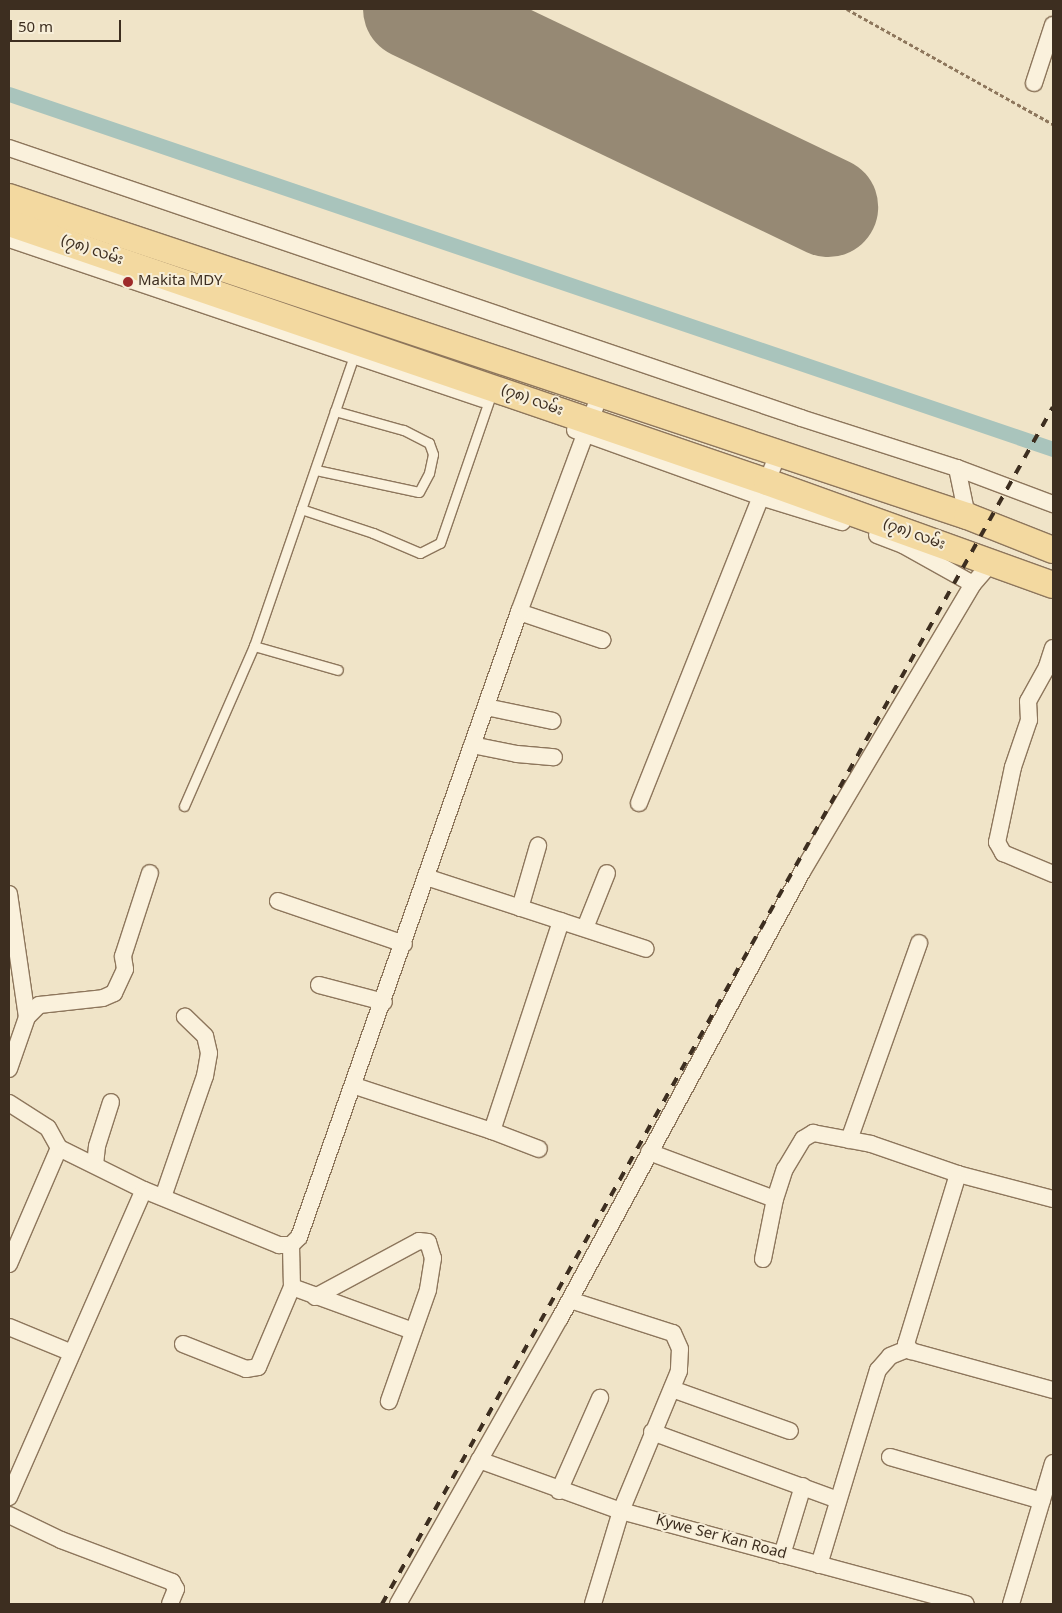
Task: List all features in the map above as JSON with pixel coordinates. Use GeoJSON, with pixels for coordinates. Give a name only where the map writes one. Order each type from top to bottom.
{"type":"FeatureCollection","features":[{"type":"Feature","properties":{"kind":"main road","name":"(၇၈) လမ်း"},"geometry":{"type":"LineString","coordinates":[[9,197],[362,335],[491,394],[764,489],[1053,585]]}},
{"type":"Feature","properties":{"kind":"main road","name":"(၇၈) လမ်း"},"geometry":{"type":"LineString","coordinates":[[9,223],[362,335],[600,394],[967,516],[1053,550]]}},
{"type":"Feature","properties":{"kind":"street"},"geometry":{"type":"LineString","coordinates":[[1034,84],[1053,26]]}},
{"type":"Feature","properties":{"kind":"street"},"geometry":{"type":"LineString","coordinates":[[9,148],[801,418],[957,468],[1053,504]]}},
{"type":"Feature","properties":{"kind":"street"},"geometry":{"type":"LineString","coordinates":[[9,239],[362,335]]}},
{"type":"Feature","properties":{"kind":"street"},"geometry":{"type":"LineString","coordinates":[[9,1103],[48,1128],[60,1148],[144,1190],[280,1245],[291,1245],[299,1237],[355,1086],[519,612],[600,394]]}},
{"type":"Feature","properties":{"kind":"street"},"geometry":{"type":"LineString","coordinates":[[639,803],[778,454]]}},
{"type":"Feature","properties":{"kind":"street"},"geometry":{"type":"LineString","coordinates":[[957,468],[967,516]]}},
{"type":"Feature","properties":{"kind":"street"},"geometry":{"type":"LineString","coordinates":[[764,489],[903,545],[973,584]]}},
{"type":"Feature","properties":{"kind":"street"},"geometry":{"type":"LineString","coordinates":[[398,1604],[570,1300],[802,872],[973,584],[991,563]]}},
{"type":"Feature","properties":{"kind":"street"},"geometry":{"type":"LineString","coordinates":[[519,612],[602,640]]}},
{"type":"Feature","properties":{"kind":"street"},"geometry":{"type":"LineString","coordinates":[[1053,648],[1047,680],[1028,701],[1029,720],[1013,767],[997,842],[1003,852],[1053,874]]}},
{"type":"Feature","properties":{"kind":"street"},"geometry":{"type":"LineString","coordinates":[[486,707],[553,721]]}},
{"type":"Feature","properties":{"kind":"street"},"geometry":{"type":"LineString","coordinates":[[472,745],[517,754],[554,757]]}},
{"type":"Feature","properties":{"kind":"street"},"geometry":{"type":"LineString","coordinates":[[520,908],[538,846]]}},
{"type":"Feature","properties":{"kind":"street"},"geometry":{"type":"LineString","coordinates":[[9,1069],[27,1017],[39,1005],[103,998],[114,993],[125,969],[123,956],[150,873]]}},
{"type":"Feature","properties":{"kind":"street"},"geometry":{"type":"LineString","coordinates":[[585,928],[607,873]]}},
{"type":"Feature","properties":{"kind":"street"},"geometry":{"type":"LineString","coordinates":[[426,877],[646,949]]}},
{"type":"Feature","properties":{"kind":"street"},"geometry":{"type":"LineString","coordinates":[[9,894],[27,1017]]}},
{"type":"Feature","properties":{"kind":"street"},"geometry":{"type":"LineString","coordinates":[[278,902],[404,944]]}},
{"type":"Feature","properties":{"kind":"street"},"geometry":{"type":"LineString","coordinates":[[492,1131],[561,922]]}},
{"type":"Feature","properties":{"kind":"street"},"geometry":{"type":"LineString","coordinates":[[849,1140],[919,944]]}},
{"type":"Feature","properties":{"kind":"street"},"geometry":{"type":"LineString","coordinates":[[319,984],[384,1002]]}},
{"type":"Feature","properties":{"kind":"street"},"geometry":{"type":"LineString","coordinates":[[163,1197],[205,1076],[209,1054],[205,1036],[185,1017]]}},
{"type":"Feature","properties":{"kind":"street"},"geometry":{"type":"LineString","coordinates":[[355,1086],[492,1131],[539,1149]]}},
{"type":"Feature","properties":{"kind":"street"},"geometry":{"type":"LineString","coordinates":[[95,1165],[97,1146],[112,1102]]}},
{"type":"Feature","properties":{"kind":"street"},"geometry":{"type":"LineString","coordinates":[[763,1259],[775,1199],[785,1169],[803,1139],[813,1133],[871,1144],[958,1174],[1053,1199]]}},
{"type":"Feature","properties":{"kind":"street"},"geometry":{"type":"LineString","coordinates":[[9,1264],[60,1148]]}},
{"type":"Feature","properties":{"kind":"street"},"geometry":{"type":"LineString","coordinates":[[649,1152],[775,1199]]}},
{"type":"Feature","properties":{"kind":"street"},"geometry":{"type":"LineString","coordinates":[[907,1349],[906,1344],[958,1174]]}},
{"type":"Feature","properties":{"kind":"street"},"geometry":{"type":"LineString","coordinates":[[9,1498],[144,1190]]}},
{"type":"Feature","properties":{"kind":"street"},"geometry":{"type":"LineString","coordinates":[[315,1297],[419,1241],[428,1242],[432,1270],[389,1401]]}},
{"type":"Feature","properties":{"kind":"street"},"geometry":{"type":"LineString","coordinates":[[183,1344],[246,1369],[258,1367],[292,1287],[291,1245]]}},
{"type":"Feature","properties":{"kind":"street"},"geometry":{"type":"LineString","coordinates":[[292,1287],[315,1297],[413,1331]]}},
{"type":"Feature","properties":{"kind":"street"},"geometry":{"type":"LineString","coordinates":[[570,1300],[673,1333],[680,1349],[679,1371],[652,1432],[621,1511],[593,1604]]}},
{"type":"Feature","properties":{"kind":"street"},"geometry":{"type":"LineString","coordinates":[[9,1327],[72,1353]]}},
{"type":"Feature","properties":{"kind":"street"},"geometry":{"type":"LineString","coordinates":[[819,1565],[878,1370],[890,1356],[907,1349],[1053,1390]]}},
{"type":"Feature","properties":{"kind":"street"},"geometry":{"type":"LineString","coordinates":[[672,1389],[790,1431]]}},
{"type":"Feature","properties":{"kind":"street"},"geometry":{"type":"LineString","coordinates":[[559,1491],[600,1398]]}},
{"type":"Feature","properties":{"kind":"street"},"geometry":{"type":"LineString","coordinates":[[652,1432],[838,1500]]}},
{"type":"Feature","properties":{"kind":"street"},"geometry":{"type":"LineString","coordinates":[[890,1457],[1042,1501]]}},
{"type":"Feature","properties":{"kind":"street","name":"Kywe Ser Kan Road"},"geometry":{"type":"LineString","coordinates":[[479,1460],[559,1491],[621,1511],[966,1604]]}},
{"type":"Feature","properties":{"kind":"street"},"geometry":{"type":"LineString","coordinates":[[1011,1604],[1053,1462]]}},
{"type":"Feature","properties":{"kind":"street"},"geometry":{"type":"LineString","coordinates":[[782,1555],[803,1486]]}},
{"type":"Feature","properties":{"kind":"street"},"geometry":{"type":"LineString","coordinates":[[9,1515],[61,1540],[172,1582],[176,1589],[170,1604]]}},
{"type":"Feature","properties":{"kind":"lane"},"geometry":{"type":"LineString","coordinates":[[184,806],[254,646],[362,335]]}},
{"type":"Feature","properties":{"kind":"lane"},"geometry":{"type":"LineString","coordinates":[[300,509],[373,532],[420,553],[440,543],[491,394]]}},
{"type":"Feature","properties":{"kind":"lane"},"geometry":{"type":"LineString","coordinates":[[316,470],[419,492],[429,473],[433,454],[429,443],[403,430],[335,411]]}},
{"type":"Feature","properties":{"kind":"lane"},"geometry":{"type":"LineString","coordinates":[[254,646],[338,670]]}},
{"type":"Feature","properties":{"kind":"path"},"geometry":{"type":"LineString","coordinates":[[847,9],[1053,124]]}},
{"type":"Feature","properties":{"kind":"waterway"},"geometry":{"type":"LineString","coordinates":[[9,94],[1053,449]]}},
{"type":"Feature","properties":{"kind":"runway"},"geometry":{"type":"LineString","coordinates":[[413,9],[828,207]]}},
{"type":"Feature","properties":{"kind":"railway"},"geometry":{"type":"LineString","coordinates":[[382,1604],[1053,407]]}},
{"type":"Feature","properties":{"kind":"place","name":"Makita MDY"},"geometry":{"type":"Point","coordinates":[128,282]}}]}
